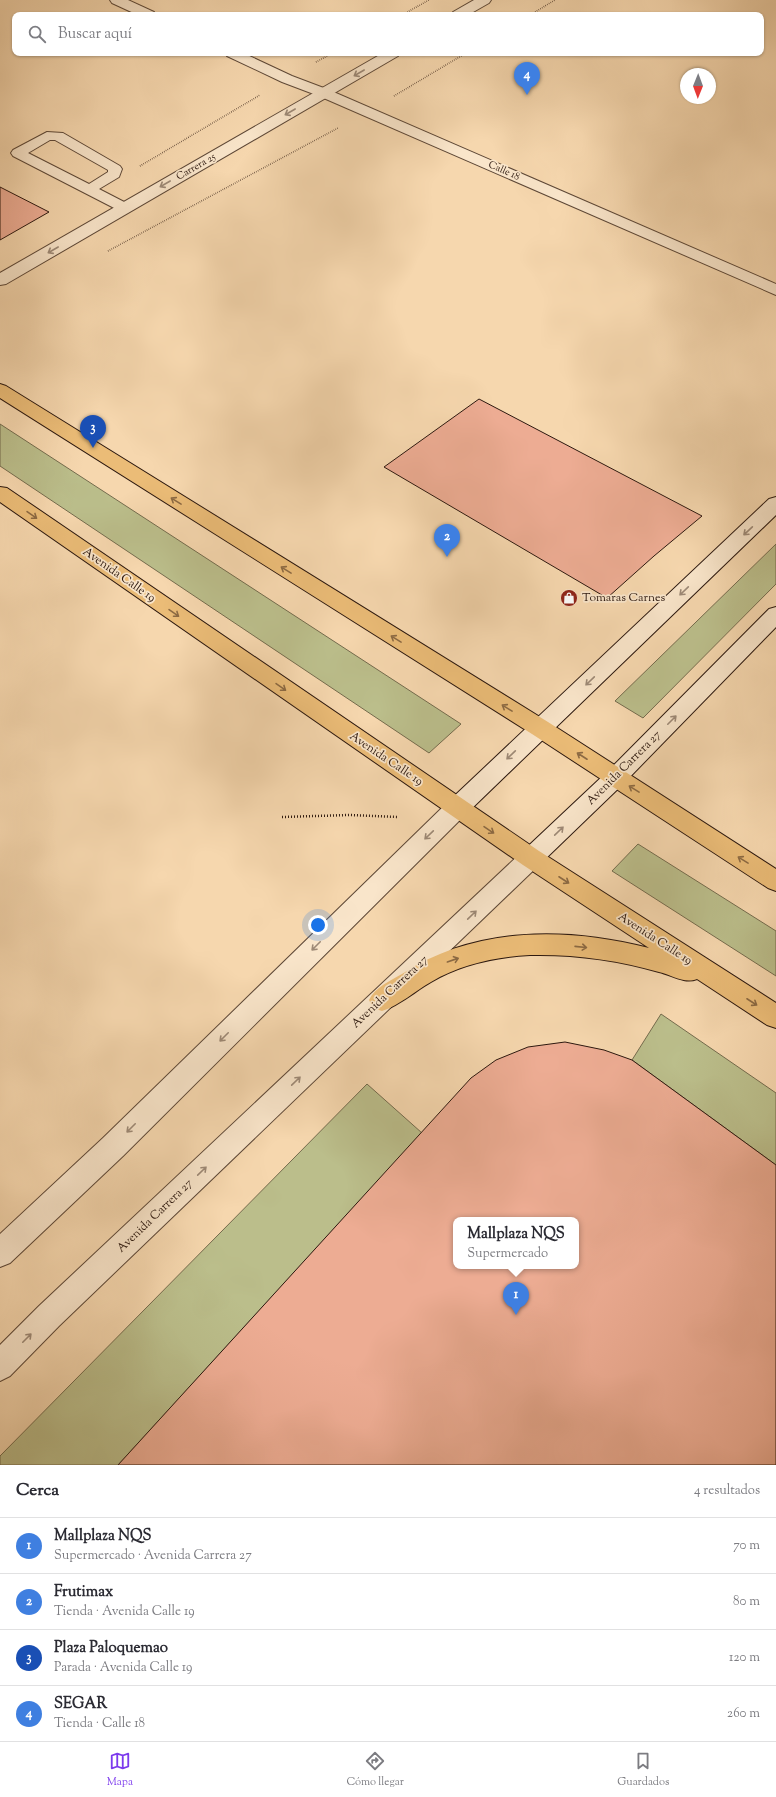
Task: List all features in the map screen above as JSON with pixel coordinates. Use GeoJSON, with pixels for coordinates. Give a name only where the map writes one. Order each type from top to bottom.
{"type":"FeatureCollection","features":[{"type":"Feature","properties":{"kind":"main road"},"geometry":{"type":"LineString","coordinates":[[0,390],[540,728],[615,778],[776,880]]}},
{"type":"Feature","properties":{"kind":"main road","name":"Avenida Calle 19"},"geometry":{"type":"LineString","coordinates":[[0,493],[531,858],[776,1017]]}},
{"type":"Feature","properties":{"kind":"main road"},"geometry":{"type":"LineString","coordinates":[[382,1000],[437,966],[471,954],[498,948],[550,944],[607,949],[648,958],[680,968],[729,987]]}},
{"type":"Feature","properties":{"kind":"street"},"geometry":{"type":"LineString","coordinates":[[117,0],[143,12]]}},
{"type":"Feature","properties":{"kind":"street"},"geometry":{"type":"LineString","coordinates":[[463,12],[484,0]]}},
{"type":"Feature","properties":{"kind":"street","name":"Calle 18"},"geometry":{"type":"LineString","coordinates":[[239,56],[776,290]]}},
{"type":"Feature","properties":{"kind":"street","name":"Carrera 25"},"geometry":{"type":"LineString","coordinates":[[0,280],[388,56]]}},
{"type":"Feature","properties":{"kind":"street"},"geometry":{"type":"LineString","coordinates":[[0,1253],[113,1146],[457,808],[776,504]]}},
{"type":"Feature","properties":{"kind":"street","name":"Avenida Carrera 27"},"geometry":{"type":"LineString","coordinates":[[0,1366],[49,1316],[615,778],[776,614]]}},
{"type":"Feature","properties":{"kind":"lane"},"geometry":{"type":"LineString","coordinates":[[93,190],[114,174],[115,169],[58,136],[46,136],[18,153],[93,190],[125,208]]}},
{"type":"Feature","properties":{"kind":"path"},"geometry":{"type":"LineString","coordinates":[[407,12],[429,0]]}},
{"type":"Feature","properties":{"kind":"path"},"geometry":{"type":"LineString","coordinates":[[535,12],[555,0]]}},
{"type":"Feature","properties":{"kind":"path"},"geometry":{"type":"LineString","coordinates":[[104,254],[367,112],[461,56]]}},
{"type":"Feature","properties":{"kind":"path"},"geometry":{"type":"LineString","coordinates":[[93,190],[287,78]]}},
{"type":"Feature","properties":{"kind":"path"},"geometry":{"type":"LineString","coordinates":[[282,817],[349,815],[396,817]]}},
{"type":"Feature","properties":{"kind":"green space"},"geometry":{"type":"Polygon","coordinates":[[[0,424],[461,724],[429,753],[0,466],[0,424]]]}},
{"type":"Feature","properties":{"kind":"green space"},"geometry":{"type":"Polygon","coordinates":[[[776,544],[776,584],[643,718],[615,701],[776,544]]]}},
{"type":"Feature","properties":{"kind":"green space"},"geometry":{"type":"Polygon","coordinates":[[[638,844],[776,931],[776,976],[612,871],[638,844]]]}},
{"type":"Feature","properties":{"kind":"green space"},"geometry":{"type":"Polygon","coordinates":[[[661,1014],[776,1093],[776,1165],[632,1060],[661,1014]]]}},
{"type":"Feature","properties":{"kind":"green space"},"geometry":{"type":"Polygon","coordinates":[[[367,1084],[422,1133],[118,1465],[0,1465],[0,1456],[367,1084]]]}},
{"type":"Feature","properties":{"kind":"building"},"geometry":{"type":"Polygon","coordinates":[[[0,187],[49,212],[0,240],[0,187]]]}},
{"type":"Feature","properties":{"kind":"building"},"geometry":{"type":"Polygon","coordinates":[[[479,399],[702,516],[607,598],[384,467],[479,399]]]}},
{"type":"Feature","properties":{"kind":"building"},"geometry":{"type":"Polygon","coordinates":[[[565,1042],[604,1050],[632,1060],[776,1165],[776,1465],[118,1465],[471,1078],[496,1060],[528,1047],[565,1042]]]}},
{"type":"Feature","properties":{"kind":"place","name":"SEGAR"},"geometry":{"type":"Point","coordinates":[527,95]}},
{"type":"Feature","properties":{"kind":"place","name":"Plaza Paloquemao"},"geometry":{"type":"Point","coordinates":[93,448]}},
{"type":"Feature","properties":{"kind":"place","name":"Frutimax"},"geometry":{"type":"Point","coordinates":[447,557]}},
{"type":"Feature","properties":{"kind":"place","name":"Tomaras Carnes"},"geometry":{"type":"Point","coordinates":[569,598]}},
{"type":"Feature","properties":{"kind":"place","name":"Mallplaza NQS"},"geometry":{"type":"Point","coordinates":[516,1315]}}]}
